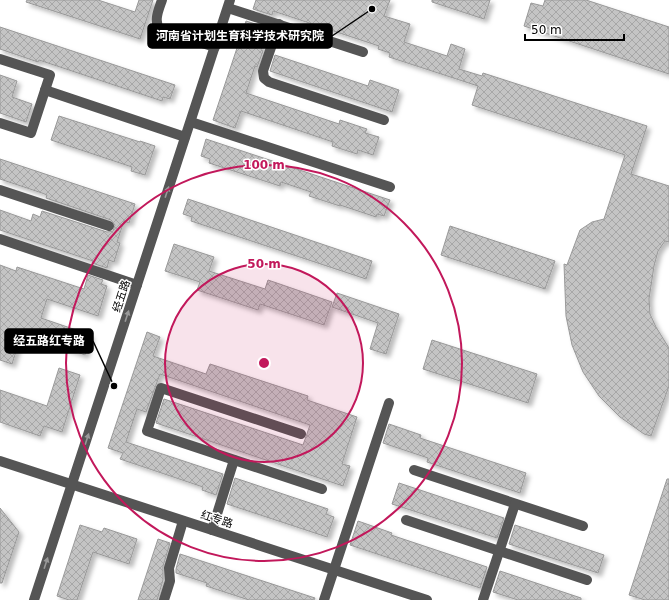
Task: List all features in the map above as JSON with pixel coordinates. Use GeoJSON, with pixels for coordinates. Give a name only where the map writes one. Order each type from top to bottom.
{"type":"FeatureCollection","features":[{"type":"Feature","properties":{"kind":"street"},"geometry":{"type":"LineString","coordinates":[[162,0],[157,16],[157,26],[160,30],[215,47]]}},
{"type":"Feature","properties":{"kind":"street"},"geometry":{"type":"LineString","coordinates":[[229,4],[279,24],[363,52]]}},
{"type":"Feature","properties":{"kind":"street","name":"经五路"},"geometry":{"type":"LineString","coordinates":[[34,600],[229,4]]}},
{"type":"Feature","properties":{"kind":"street"},"geometry":{"type":"LineString","coordinates":[[279,24],[263,71],[264,78],[269,82],[384,120]]}},
{"type":"Feature","properties":{"kind":"street"},"geometry":{"type":"LineString","coordinates":[[0,59],[50,75],[31,133],[0,123]]}},
{"type":"Feature","properties":{"kind":"street"},"geometry":{"type":"LineString","coordinates":[[45,90],[186,137]]}},
{"type":"Feature","properties":{"kind":"street"},"geometry":{"type":"LineString","coordinates":[[191,122],[390,187]]}},
{"type":"Feature","properties":{"kind":"street"},"geometry":{"type":"LineString","coordinates":[[0,190],[109,226]]}},
{"type":"Feature","properties":{"kind":"street"},"geometry":{"type":"LineString","coordinates":[[0,239],[137,285]]}},
{"type":"Feature","properties":{"kind":"street"},"geometry":{"type":"LineString","coordinates":[[301,434],[161,388],[147,430],[322,489]]}},
{"type":"Feature","properties":{"kind":"street"},"geometry":{"type":"LineString","coordinates":[[324,600],[389,403]]}},
{"type":"Feature","properties":{"kind":"street"},"geometry":{"type":"LineString","coordinates":[[212,530],[234,460]]}},
{"type":"Feature","properties":{"kind":"street","name":"红专路"},"geometry":{"type":"LineString","coordinates":[[0,461],[428,600]]}},
{"type":"Feature","properties":{"kind":"street"},"geometry":{"type":"LineString","coordinates":[[414,470],[583,526]]}},
{"type":"Feature","properties":{"kind":"street"},"geometry":{"type":"LineString","coordinates":[[483,600],[515,504]]}},
{"type":"Feature","properties":{"kind":"street"},"geometry":{"type":"LineString","coordinates":[[164,600],[170,581],[169,568],[183,520]]}},
{"type":"Feature","properties":{"kind":"street"},"geometry":{"type":"LineString","coordinates":[[406,520],[587,580]]}},
{"type":"Feature","properties":{"kind":"building"},"geometry":{"type":"Polygon","coordinates":[[[27,0],[98,0],[135,12],[139,0],[153,0],[140,39],[26,2],[27,0]]]}},
{"type":"Feature","properties":{"kind":"building"},"geometry":{"type":"Polygon","coordinates":[[[256,0],[390,0],[384,16],[410,24],[404,42],[447,56],[451,44],[465,49],[459,69],[482,76],[483,73],[647,126],[631,174],[669,186],[669,242],[665,241],[658,251],[649,299],[650,314],[669,348],[669,386],[651,436],[644,434],[620,417],[599,396],[583,372],[572,345],[566,316],[564,264],[567,265],[580,230],[592,222],[604,219],[625,155],[472,105],[478,86],[389,57],[390,53],[378,49],[379,46],[273,11],[272,15],[253,9],[256,0]]]}},
{"type":"Feature","properties":{"kind":"building"},"geometry":{"type":"Polygon","coordinates":[[[432,0],[490,0],[484,19],[432,2],[432,0]]]}},
{"type":"Feature","properties":{"kind":"building"},"geometry":{"type":"Polygon","coordinates":[[[545,0],[586,0],[669,27],[669,74],[524,26],[531,3],[543,6],[545,0]]]}},
{"type":"Feature","properties":{"kind":"building"},"geometry":{"type":"Polygon","coordinates":[[[246,21],[268,28],[261,50],[263,51],[257,67],[255,66],[246,93],[339,124],[340,120],[367,129],[365,133],[379,137],[373,155],[358,150],[357,154],[332,146],[333,142],[241,111],[235,128],[213,120],[246,21]]]}},
{"type":"Feature","properties":{"kind":"building"},"geometry":{"type":"Polygon","coordinates":[[[0,27],[175,85],[170,99],[163,97],[162,101],[39,60],[38,62],[0,49],[0,27]]]}},
{"type":"Feature","properties":{"kind":"building"},"geometry":{"type":"Polygon","coordinates":[[[275,55],[368,86],[370,80],[399,90],[392,112],[270,71],[275,55]]]}},
{"type":"Feature","properties":{"kind":"building"},"geometry":{"type":"Polygon","coordinates":[[[0,75],[17,81],[12,97],[32,104],[26,122],[0,113],[0,75]]]}},
{"type":"Feature","properties":{"kind":"building"},"geometry":{"type":"Polygon","coordinates":[[[59,116],[155,146],[145,175],[131,171],[132,167],[51,140],[59,116]]]}},
{"type":"Feature","properties":{"kind":"building"},"geometry":{"type":"Polygon","coordinates":[[[206,139],[390,200],[384,216],[377,214],[376,217],[309,196],[311,192],[281,182],[280,186],[209,163],[210,159],[201,156],[206,139]]]}},
{"type":"Feature","properties":{"kind":"building"},"geometry":{"type":"Polygon","coordinates":[[[0,159],[135,204],[129,223],[124,221],[117,242],[120,243],[114,262],[109,260],[107,268],[92,263],[93,261],[0,230],[0,210],[31,221],[33,214],[40,217],[42,211],[107,232],[113,231],[115,225],[111,220],[46,198],[47,195],[0,179],[0,159]]]}},
{"type":"Feature","properties":{"kind":"building"},"geometry":{"type":"Polygon","coordinates":[[[188,199],[372,261],[366,279],[191,221],[192,217],[183,214],[188,199]]]}},
{"type":"Feature","properties":{"kind":"building"},"geometry":{"type":"Polygon","coordinates":[[[450,226],[555,261],[545,289],[441,255],[450,226]]]}},
{"type":"Feature","properties":{"kind":"building"},"geometry":{"type":"Polygon","coordinates":[[[174,244],[214,257],[209,271],[265,289],[268,280],[332,302],[324,325],[260,304],[258,310],[197,290],[200,282],[165,271],[174,244]]]}},
{"type":"Feature","properties":{"kind":"building"},"geometry":{"type":"Polygon","coordinates":[[[0,265],[16,271],[17,267],[84,289],[88,275],[103,280],[101,284],[107,286],[98,316],[47,299],[41,318],[91,335],[85,355],[22,333],[12,364],[0,360],[0,265]]]}},
{"type":"Feature","properties":{"kind":"building"},"geometry":{"type":"Polygon","coordinates":[[[337,293],[399,314],[386,354],[370,349],[378,323],[332,307],[337,293]]]}},
{"type":"Feature","properties":{"kind":"building"},"geometry":{"type":"Polygon","coordinates":[[[147,332],[160,337],[153,356],[206,374],[210,364],[308,396],[307,400],[357,417],[342,464],[350,466],[343,486],[156,423],[164,399],[303,445],[310,425],[160,374],[146,412],[137,409],[126,442],[223,474],[216,495],[202,490],[203,487],[120,459],[123,453],[108,448],[147,332]]]}},
{"type":"Feature","properties":{"kind":"building"},"geometry":{"type":"Polygon","coordinates":[[[432,340],[537,374],[528,403],[423,369],[432,340]]]}},
{"type":"Feature","properties":{"kind":"building"},"geometry":{"type":"Polygon","coordinates":[[[59,368],[80,375],[62,432],[44,426],[40,436],[0,422],[0,390],[47,406],[59,368]]]}},
{"type":"Feature","properties":{"kind":"building"},"geometry":{"type":"Polygon","coordinates":[[[389,424],[421,435],[420,438],[526,473],[520,493],[427,462],[428,458],[383,443],[389,424]]]}},
{"type":"Feature","properties":{"kind":"building"},"geometry":{"type":"Polygon","coordinates":[[[235,478],[328,509],[326,514],[334,517],[327,537],[227,504],[235,478]]]}},
{"type":"Feature","properties":{"kind":"building"},"geometry":{"type":"Polygon","coordinates":[[[667,479],[669,479],[669,600],[645,600],[629,595],[667,479]]]}},
{"type":"Feature","properties":{"kind":"building"},"geometry":{"type":"Polygon","coordinates":[[[399,483],[504,518],[497,538],[392,504],[399,483]]]}},
{"type":"Feature","properties":{"kind":"building"},"geometry":{"type":"Polygon","coordinates":[[[0,508],[19,532],[2,583],[0,583],[0,508]]]}},
{"type":"Feature","properties":{"kind":"building"},"geometry":{"type":"Polygon","coordinates":[[[358,521],[392,533],[391,535],[487,567],[480,588],[350,545],[358,521]]]}},
{"type":"Feature","properties":{"kind":"building"},"geometry":{"type":"Polygon","coordinates":[[[80,525],[102,532],[104,528],[137,539],[129,564],[93,552],[77,600],[69,600],[57,596],[80,525]]]}},
{"type":"Feature","properties":{"kind":"building"},"geometry":{"type":"Polygon","coordinates":[[[515,525],[604,555],[598,573],[509,544],[515,525]]]}},
{"type":"Feature","properties":{"kind":"building"},"geometry":{"type":"Polygon","coordinates":[[[158,539],[170,543],[163,566],[163,580],[157,600],[138,600],[158,539]]]}},
{"type":"Feature","properties":{"kind":"building"},"geometry":{"type":"Polygon","coordinates":[[[180,554],[315,598],[314,600],[249,600],[206,586],[207,583],[176,573],[180,554]]]}},
{"type":"Feature","properties":{"kind":"building"},"geometry":{"type":"Polygon","coordinates":[[[500,571],[581,598],[581,600],[518,600],[493,592],[500,571]]]}},
{"type":"Feature","properties":{"kind":"place","name":"河南省计划生育科学技术研究院"},"geometry":{"type":"Point","coordinates":[372,9]}},
{"type":"Feature","properties":{"kind":"place","name":"经五路红专路"},"geometry":{"type":"Point","coordinates":[114,386]}}]}
